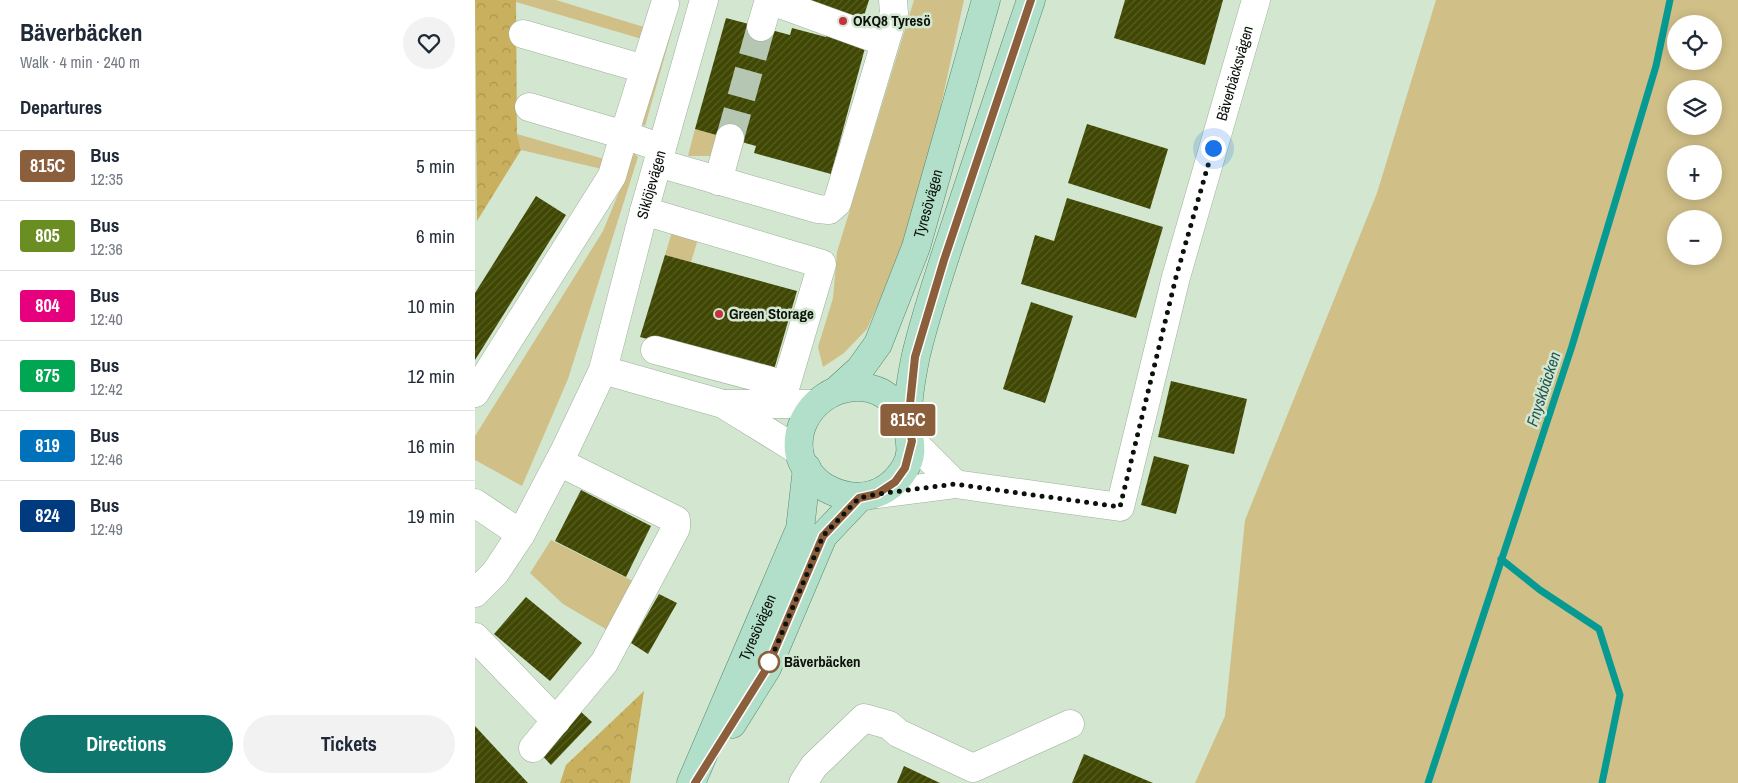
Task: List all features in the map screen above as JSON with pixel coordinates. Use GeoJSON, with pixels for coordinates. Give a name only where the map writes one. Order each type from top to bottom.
{"type":"FeatureCollection","features":[{"type":"Feature","properties":{"kind":"main road","name":"Tyresövägen"},"geometry":{"type":"LineString","coordinates":[[691,783],[800,530],[803,425],[826,397],[860,369],[879,344],[916,247],[986,0]]}},
{"type":"Feature","properties":{"kind":"main road","name":"Tyresövägen"},"geometry":{"type":"LineString","coordinates":[[695,783],[767,668],[823,536],[868,496],[895,482],[905,468],[910,432],[915,357],[939,277],[1031,0]]}},
{"type":"Feature","properties":{"kind":"main road"},"geometry":{"type":"LineString","coordinates":[[826,397],[856,386],[882,393],[896,404],[910,432]]}},
{"type":"Feature","properties":{"kind":"main road"},"geometry":{"type":"LineString","coordinates":[[803,460],[819,484],[840,496],[868,496]]}},
{"type":"Feature","properties":{"kind":"street"},"geometry":{"type":"LineString","coordinates":[[761,27],[769,0],[885,42]]}},
{"type":"Feature","properties":{"kind":"street"},"geometry":{"type":"LineString","coordinates":[[529,107],[624,135],[660,155],[717,181],[829,210],[837,203],[893,13],[893,0]]}},
{"type":"Feature","properties":{"kind":"street","name":"Bäverbäcksvägen"},"geometry":{"type":"LineString","coordinates":[[868,496],[955,484],[1120,507],[1176,277],[1256,0]]}},
{"type":"Feature","properties":{"kind":"street"},"geometry":{"type":"LineString","coordinates":[[475,393],[612,176],[645,69],[658,2],[702,6]]}},
{"type":"Feature","properties":{"kind":"street","name":"Siklöjevägen"},"geometry":{"type":"LineString","coordinates":[[475,593],[495,573],[521,534],[559,462],[603,370],[644,211],[702,6]]}},
{"type":"Feature","properties":{"kind":"street"},"geometry":{"type":"LineString","coordinates":[[523,34],[645,69]]}},
{"type":"Feature","properties":{"kind":"street"},"geometry":{"type":"LineString","coordinates":[[717,181],[730,138]]}},
{"type":"Feature","properties":{"kind":"street"},"geometry":{"type":"LineString","coordinates":[[644,211],[822,264],[786,385],[655,350]]}},
{"type":"Feature","properties":{"kind":"street"},"geometry":{"type":"LineString","coordinates":[[603,370],[723,404],[803,460]]}},
{"type":"Feature","properties":{"kind":"street"},"geometry":{"type":"LineString","coordinates":[[723,404],[826,397]]}},
{"type":"Feature","properties":{"kind":"street"},"geometry":{"type":"LineString","coordinates":[[910,432],[955,484]]}},
{"type":"Feature","properties":{"kind":"street"},"geometry":{"type":"LineString","coordinates":[[533,748],[604,662],[676,528],[675,520],[559,462]]}},
{"type":"Feature","properties":{"kind":"street"},"geometry":{"type":"LineString","coordinates":[[475,503],[521,534]]}},
{"type":"Feature","properties":{"kind":"street"},"geometry":{"type":"LineString","coordinates":[[475,637],[555,721]]}},
{"type":"Feature","properties":{"kind":"street"},"geometry":{"type":"LineString","coordinates":[[803,783],[813,766],[864,718],[889,724],[898,734],[973,768],[1070,724]]}},
{"type":"Feature","properties":{"kind":"shaded area"},"geometry":{"type":"Polygon","coordinates":[[[516,0],[556,0],[647,28],[642,39],[516,2],[516,0]]]}},
{"type":"Feature","properties":{"kind":"shaded area"},"geometry":{"type":"Polygon","coordinates":[[[914,0],[964,0],[931,151],[907,239],[867,329],[844,353],[823,367],[818,347],[833,298],[837,252],[914,0]]]}},
{"type":"Feature","properties":{"kind":"shaded area"},"geometry":{"type":"Polygon","coordinates":[[[1436,0],[1738,0],[1738,783],[1195,783],[1225,716],[1245,520],[1377,193],[1436,0]]]}},
{"type":"Feature","properties":{"kind":"shaded area"},"geometry":{"type":"Polygon","coordinates":[[[675,20],[645,126],[640,124],[670,22],[675,20]]]}},
{"type":"Feature","properties":{"kind":"shaded area"},"geometry":{"type":"Polygon","coordinates":[[[695,129],[723,136],[717,156],[688,156],[695,129]]]}},
{"type":"Feature","properties":{"kind":"shaded area"},"geometry":{"type":"Polygon","coordinates":[[[517,134],[611,161],[606,170],[521,150],[517,134]]]}},
{"type":"Feature","properties":{"kind":"shaded area"},"geometry":{"type":"Polygon","coordinates":[[[631,151],[638,157],[568,379],[522,486],[475,460],[475,436],[603,231],[626,175],[631,151]]]}},
{"type":"Feature","properties":{"kind":"shaded area"},"geometry":{"type":"Polygon","coordinates":[[[672,232],[698,239],[691,262],[665,255],[672,232]]]}},
{"type":"Feature","properties":{"kind":"shaded area"},"geometry":{"type":"Polygon","coordinates":[[[551,540],[637,583],[609,631],[563,604],[530,573],[551,540]]]}},
{"type":"Feature","properties":{"kind":"green space"},"geometry":{"type":"Polygon","coordinates":[[[475,0],[516,0],[517,134],[521,150],[477,221],[475,0]]]}},
{"type":"Feature","properties":{"kind":"green space"},"geometry":{"type":"Polygon","coordinates":[[[644,691],[630,783],[560,783],[566,765],[644,691]]]}},
{"type":"Feature","properties":{"kind":"building","name":"OKQ8 Tyresö"},"geometry":{"type":"Polygon","coordinates":[[[779,0],[869,0],[862,22],[854,20],[847,43],[865,48],[831,174],[754,153],[756,146],[695,129],[726,18],[790,35],[792,28],[826,37],[832,17],[779,0]]]}},
{"type":"Feature","properties":{"kind":"building"},"geometry":{"type":"Polygon","coordinates":[[[1125,0],[1223,0],[1205,65],[1114,38],[1125,0]]]}},
{"type":"Feature","properties":{"kind":"building"},"geometry":{"type":"Polygon","coordinates":[[[1087,124],[1168,149],[1150,209],[1068,183],[1087,124]]]}},
{"type":"Feature","properties":{"kind":"building"},"geometry":{"type":"Polygon","coordinates":[[[536,196],[566,215],[475,360],[475,293],[536,196]]]}},
{"type":"Feature","properties":{"kind":"building"},"geometry":{"type":"Polygon","coordinates":[[[1067,198],[1163,227],[1136,318],[1021,284],[1035,235],[1054,241],[1067,198]]]}},
{"type":"Feature","properties":{"kind":"building","name":"Green Storage"},"geometry":{"type":"Polygon","coordinates":[[[665,255],[797,291],[773,373],[640,337],[665,255]]]}},
{"type":"Feature","properties":{"kind":"building"},"geometry":{"type":"Polygon","coordinates":[[[1031,302],[1073,316],[1045,403],[1003,389],[1031,302]]]}},
{"type":"Feature","properties":{"kind":"building"},"geometry":{"type":"Polygon","coordinates":[[[1171,381],[1247,399],[1234,454],[1158,437],[1171,381]]]}},
{"type":"Feature","properties":{"kind":"building"},"geometry":{"type":"Polygon","coordinates":[[[1154,456],[1189,465],[1176,514],[1141,505],[1154,456]]]}},
{"type":"Feature","properties":{"kind":"building"},"geometry":{"type":"Polygon","coordinates":[[[581,490],[651,526],[626,577],[555,541],[581,490]]]}},
{"type":"Feature","properties":{"kind":"building"},"geometry":{"type":"Polygon","coordinates":[[[659,594],[677,603],[648,654],[631,643],[659,594]]]}},
{"type":"Feature","properties":{"kind":"building"},"geometry":{"type":"Polygon","coordinates":[[[526,597],[582,643],[550,681],[494,634],[526,597]]]}},
{"type":"Feature","properties":{"kind":"building"},"geometry":{"type":"Polygon","coordinates":[[[579,710],[592,722],[551,765],[538,751],[579,710]]]}},
{"type":"Feature","properties":{"kind":"building"},"geometry":{"type":"Polygon","coordinates":[[[475,726],[528,783],[475,783],[475,726]]]}},
{"type":"Feature","properties":{"kind":"building"},"geometry":{"type":"Polygon","coordinates":[[[1084,754],[1153,783],[1072,783],[1084,754]]]}},
{"type":"Feature","properties":{"kind":"building"},"geometry":{"type":"Polygon","coordinates":[[[904,766],[940,783],[897,783],[904,766]]]}},
{"type":"Feature","properties":{"kind":"waterway","name":"Fnyskbäcken"},"geometry":{"type":"LineString","coordinates":[[1428,783],[1572,346],[1656,66],[1670,0]]}},
{"type":"Feature","properties":{"kind":"waterway"},"geometry":{"type":"LineString","coordinates":[[1501,559],[1540,590],[1599,629],[1620,695],[1602,783]]}},
{"type":"Feature","properties":{"kind":"tunnel"},"geometry":{"type":"LineString","coordinates":[[730,138],[761,27]]}},
{"type":"Feature","properties":{"kind":"bus line","name":"815C"},"geometry":{"type":"LineString","coordinates":[[695,783],[767,668],[823,536],[859,498],[877,494],[895,482],[905,468],[912,441],[908,423],[915,357],[944,260],[1031,0]]}},
{"type":"Feature","properties":{"kind":"place","name":"OKQ8 Tyresö"},"geometry":{"type":"Point","coordinates":[843,21]}},
{"type":"Feature","properties":{"kind":"place","name":"Green Storage"},"geometry":{"type":"Point","coordinates":[719,314]}},
{"type":"Feature","properties":{"kind":"place","name":"Bäverbäcken"},"geometry":{"type":"Point","coordinates":[769,662]}},
{"type":"Feature","properties":{"kind":"route"},"geometry":{"type":"LineString","coordinates":[[769,662],[767,668],[823,536],[859,498],[955,484],[1120,507],[1176,277],[1213,148]]}}]}
